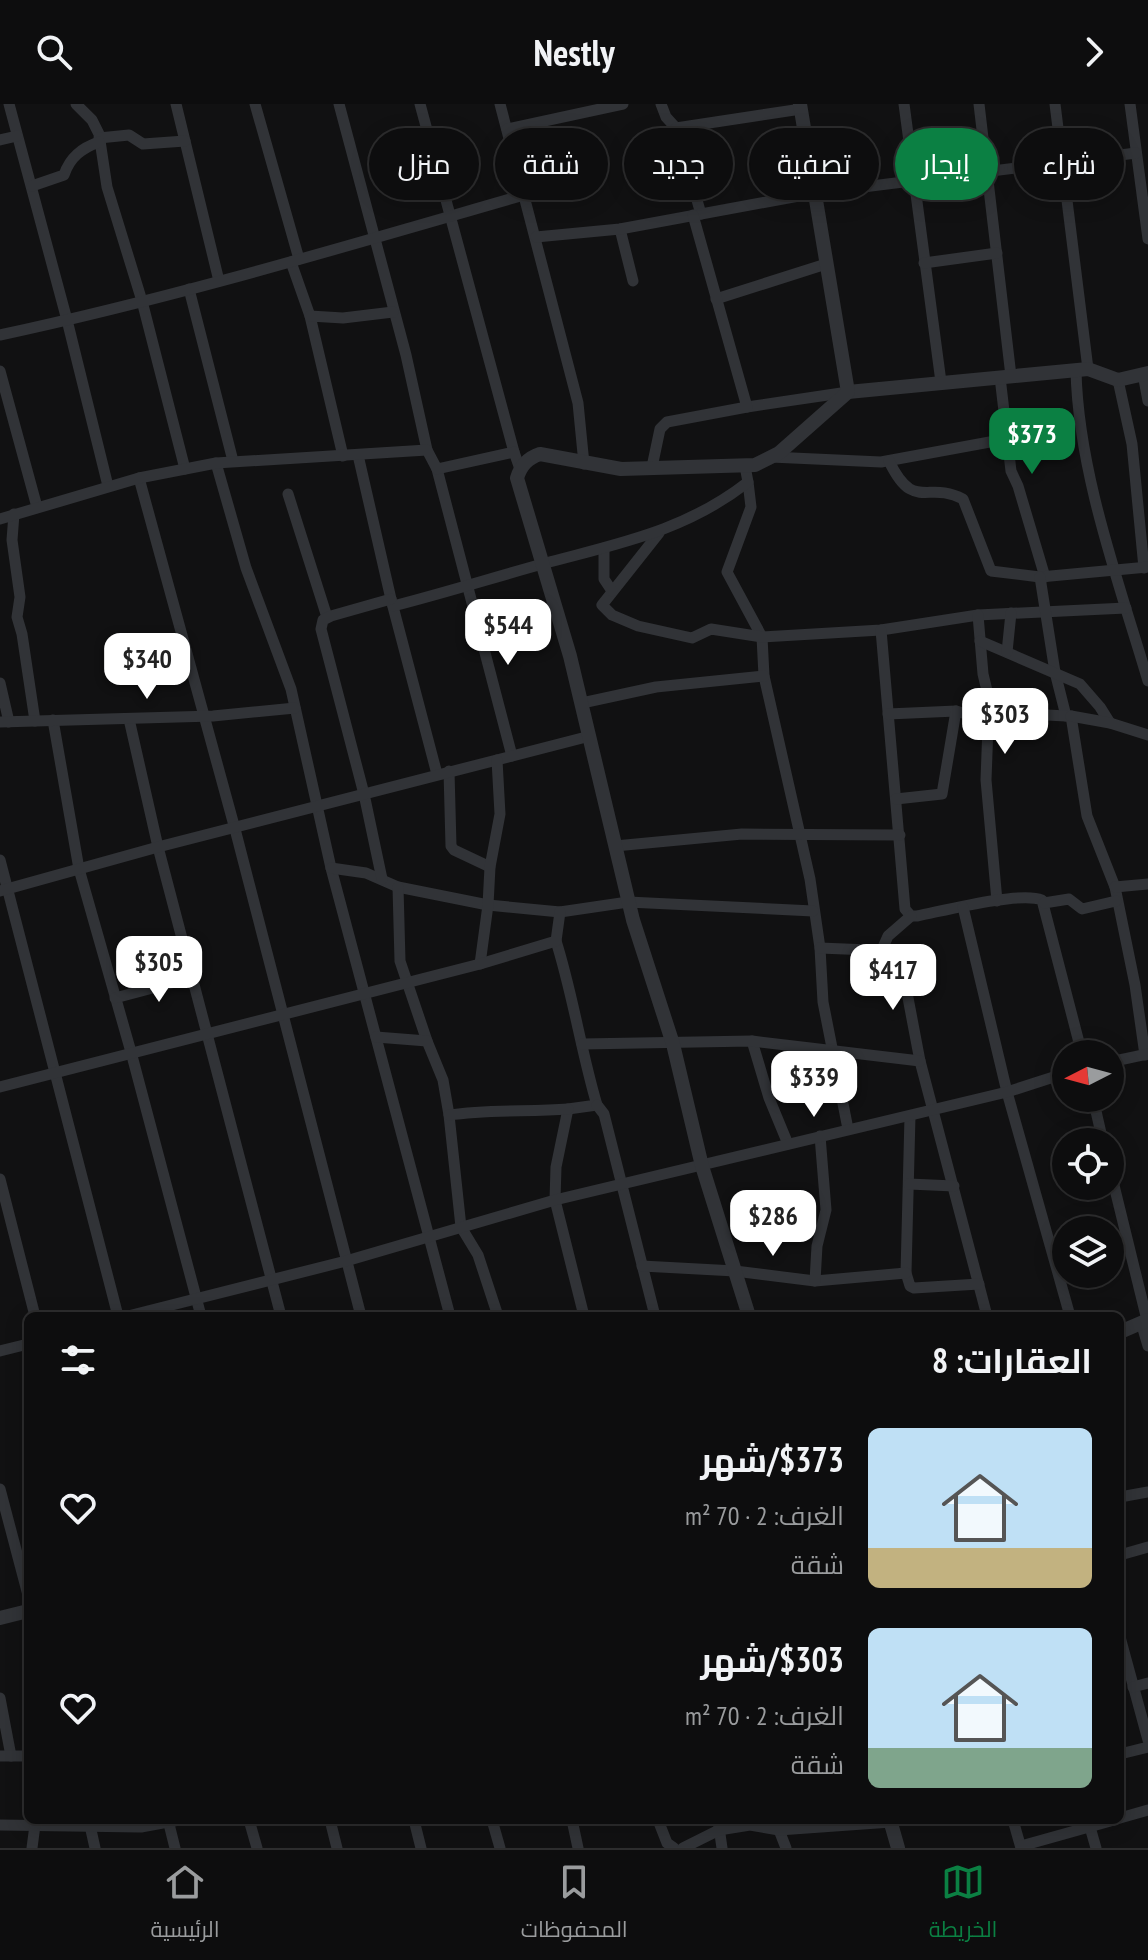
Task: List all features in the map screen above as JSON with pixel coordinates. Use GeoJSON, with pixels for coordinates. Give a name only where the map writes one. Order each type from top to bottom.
{"type":"FeatureCollection","features":[{"type":"Feature","properties":{"kind":"street"},"geometry":{"type":"LineString","coordinates":[[9,104],[108,486]]}},
{"type":"Feature","properties":{"kind":"street"},"geometry":{"type":"LineString","coordinates":[[76,104],[92,120],[99,140],[107,187],[142,301],[185,469]]}},
{"type":"Feature","properties":{"kind":"street"},"geometry":{"type":"LineString","coordinates":[[176,104],[219,281]]}},
{"type":"Feature","properties":{"kind":"street"},"geometry":{"type":"LineString","coordinates":[[255,104],[343,456]]}},
{"type":"Feature","properties":{"kind":"street"},"geometry":{"type":"LineString","coordinates":[[339,104],[427,450],[437,469],[470,586],[512,756]]}},
{"type":"Feature","properties":{"kind":"street"},"geometry":{"type":"LineString","coordinates":[[420,104],[520,469]]}},
{"type":"Feature","properties":{"kind":"street"},"geometry":{"type":"LineString","coordinates":[[500,104],[507,128]]}},
{"type":"Feature","properties":{"kind":"street"},"geometry":{"type":"LineString","coordinates":[[511,128],[584,108],[592,112],[623,104]]}},
{"type":"Feature","properties":{"kind":"street"},"geometry":{"type":"LineString","coordinates":[[661,104],[666,117],[676,128],[801,106],[805,128]]}},
{"type":"Feature","properties":{"kind":"street"},"geometry":{"type":"LineString","coordinates":[[904,104],[907,128]]}},
{"type":"Feature","properties":{"kind":"street"},"geometry":{"type":"LineString","coordinates":[[979,104],[982,128]]}},
{"type":"Feature","properties":{"kind":"street"},"geometry":{"type":"LineString","coordinates":[[1055,104],[1058,128]]}},
{"type":"Feature","properties":{"kind":"street"},"geometry":{"type":"LineString","coordinates":[[1130,104],[1148,239]]}},
{"type":"Feature","properties":{"kind":"street"},"geometry":{"type":"LineString","coordinates":[[32,186],[64,175],[67,164],[84,147],[99,140],[129,135],[143,144],[185,141]]}},
{"type":"Feature","properties":{"kind":"street"},"geometry":{"type":"LineString","coordinates":[[0,140],[17,136]]}},
{"type":"Feature","properties":{"kind":"street"},"geometry":{"type":"LineString","coordinates":[[1124,155],[1136,153]]}},
{"type":"Feature","properties":{"kind":"street"},"geometry":{"type":"LineString","coordinates":[[0,335],[189,289],[507,200]]}},
{"type":"Feature","properties":{"kind":"street"},"geometry":{"type":"LineString","coordinates":[[525,200],[578,403],[584,464]]}},
{"type":"Feature","properties":{"kind":"street"},"geometry":{"type":"LineString","coordinates":[[694,200],[716,299],[747,407]]}},
{"type":"Feature","properties":{"kind":"street"},"geometry":{"type":"LineString","coordinates":[[536,237],[620,229],[776,200]]}},
{"type":"Feature","properties":{"kind":"street"},"geometry":{"type":"LineString","coordinates":[[816,200],[848,392]]}},
{"type":"Feature","properties":{"kind":"street"},"geometry":{"type":"LineString","coordinates":[[916,200],[941,382]]}},
{"type":"Feature","properties":{"kind":"street"},"geometry":{"type":"LineString","coordinates":[[990,200],[1006,377],[1006,439],[1011,471],[1018,486],[1042,577],[1055,672],[1068,716],[1087,816],[1115,887],[1147,1054],[1124,1059]]}},
{"type":"Feature","properties":{"kind":"street"},"geometry":{"type":"LineString","coordinates":[[1066,200],[1082,369],[1077,411],[1099,516],[1148,681]]}},
{"type":"Feature","properties":{"kind":"street"},"geometry":{"type":"LineString","coordinates":[[620,229],[633,281]]}},
{"type":"Feature","properties":{"kind":"street"},"geometry":{"type":"LineString","coordinates":[[924,263],[997,253]]}},
{"type":"Feature","properties":{"kind":"street"},"geometry":{"type":"LineString","coordinates":[[716,299],[826,264]]}},
{"type":"Feature","properties":{"kind":"street"},"geometry":{"type":"LineString","coordinates":[[189,289],[233,461]]}},
{"type":"Feature","properties":{"kind":"street"},"geometry":{"type":"LineString","coordinates":[[310,316],[343,318],[393,312]]}},
{"type":"Feature","properties":{"kind":"street"},"geometry":{"type":"LineString","coordinates":[[652,467],[660,429],[667,422],[848,392],[1082,369],[1118,380],[1146,373],[1148,401]]}},
{"type":"Feature","properties":{"kind":"street"},"geometry":{"type":"LineString","coordinates":[[0,371],[37,507]]}},
{"type":"Feature","properties":{"kind":"street"},"geometry":{"type":"LineString","coordinates":[[889,461],[901,483],[912,491],[952,493],[963,499],[991,571],[1042,577],[1146,567],[1132,444],[1118,380]]}},
{"type":"Feature","properties":{"kind":"street"},"geometry":{"type":"LineString","coordinates":[[748,1312],[702,1166],[673,1044],[628,902],[582,703],[532,521],[517,478],[529,458],[540,454],[621,469],[745,466],[771,457],[848,392]]}},
{"type":"Feature","properties":{"kind":"street"},"geometry":{"type":"LineString","coordinates":[[771,457],[874,463],[1006,439]]}},
{"type":"Feature","properties":{"kind":"street"},"geometry":{"type":"LineString","coordinates":[[0,519],[108,486],[216,463],[427,450]]}},
{"type":"Feature","properties":{"kind":"street"},"geometry":{"type":"LineString","coordinates":[[437,469],[514,452]]}},
{"type":"Feature","properties":{"kind":"street"},"geometry":{"type":"LineString","coordinates":[[358,455],[392,603],[443,773],[451,846],[490,867]]}},
{"type":"Feature","properties":{"kind":"street"},"geometry":{"type":"LineString","coordinates":[[216,463],[246,568],[291,689],[331,868],[449,1312]]}},
{"type":"Feature","properties":{"kind":"street"},"geometry":{"type":"LineString","coordinates":[[745,466],[751,507],[727,572],[762,637],[764,676],[810,879],[820,948],[823,1002],[848,1129]]}},
{"type":"Feature","properties":{"kind":"street"},"geometry":{"type":"LineString","coordinates":[[139,478],[205,715],[360,1312]]}},
{"type":"Feature","properties":{"kind":"street"},"geometry":{"type":"LineString","coordinates":[[382,879],[364,794],[321,634],[321,624],[327,617],[470,586],[659,533],[705,510],[748,482]]}},
{"type":"Feature","properties":{"kind":"street"},"geometry":{"type":"LineString","coordinates":[[288,494],[327,617]]}},
{"type":"Feature","properties":{"kind":"street"},"geometry":{"type":"LineString","coordinates":[[14,514],[12,540],[20,597],[17,617],[35,721]]}},
{"type":"Feature","properties":{"kind":"street"},"geometry":{"type":"LineString","coordinates":[[659,533],[602,605],[612,615],[638,626],[692,638],[711,629],[762,637],[881,630],[978,615],[1126,608]]}},
{"type":"Feature","properties":{"kind":"street"},"geometry":{"type":"LineString","coordinates":[[604,548],[604,579],[612,591]]}},
{"type":"Feature","properties":{"kind":"street"},"geometry":{"type":"LineString","coordinates":[[1007,652],[1011,613]]}},
{"type":"Feature","properties":{"kind":"street"},"geometry":{"type":"LineString","coordinates":[[978,615],[990,717],[986,780],[997,901]]}},
{"type":"Feature","properties":{"kind":"street"},"geometry":{"type":"LineString","coordinates":[[881,630],[905,909],[911,916]]}},
{"type":"Feature","properties":{"kind":"street"},"geometry":{"type":"LineString","coordinates":[[980,641],[1080,684],[1110,723]]}},
{"type":"Feature","properties":{"kind":"street"},"geometry":{"type":"LineString","coordinates":[[582,703],[656,687],[764,676]]}},
{"type":"Feature","properties":{"kind":"street"},"geometry":{"type":"LineString","coordinates":[[0,683],[4,722],[129,719],[295,708]]}},
{"type":"Feature","properties":{"kind":"street"},"geometry":{"type":"LineString","coordinates":[[888,714],[956,711],[990,717],[1068,716],[1110,723],[1148,735]]}},
{"type":"Feature","properties":{"kind":"street"},"geometry":{"type":"LineString","coordinates":[[896,799],[942,794],[956,711]]}},
{"type":"Feature","properties":{"kind":"street"},"geometry":{"type":"LineString","coordinates":[[129,719],[158,847],[280,1312]]}},
{"type":"Feature","properties":{"kind":"street"},"geometry":{"type":"LineString","coordinates":[[53,720],[79,869],[200,1312]]}},
{"type":"Feature","properties":{"kind":"street"},"geometry":{"type":"LineString","coordinates":[[3,890],[590,736]]}},
{"type":"Feature","properties":{"kind":"street"},"geometry":{"type":"LineString","coordinates":[[480,964],[490,867],[500,814],[497,760]]}},
{"type":"Feature","properties":{"kind":"street"},"geometry":{"type":"LineString","coordinates":[[615,846],[742,834],[900,835]]}},
{"type":"Feature","properties":{"kind":"street"},"geometry":{"type":"LineString","coordinates":[[0,860],[3,890],[117,1312]]}},
{"type":"Feature","properties":{"kind":"street"},"geometry":{"type":"LineString","coordinates":[[331,868],[366,873],[398,887],[488,905],[560,912],[628,902],[813,911]]}},
{"type":"Feature","properties":{"kind":"street"},"geometry":{"type":"LineString","coordinates":[[1115,887],[1148,884]]}},
{"type":"Feature","properties":{"kind":"street"},"geometry":{"type":"LineString","coordinates":[[398,887],[400,961],[443,1080],[461,1227],[478,1255],[497,1312]]}},
{"type":"Feature","properties":{"kind":"street"},"geometry":{"type":"LineString","coordinates":[[880,954],[888,936],[911,916],[997,901],[1035,898],[1044,903],[1069,899],[1082,909],[1116,901]]}},
{"type":"Feature","properties":{"kind":"street"},"geometry":{"type":"LineString","coordinates":[[1044,903],[1078,1040]]}},
{"type":"Feature","properties":{"kind":"street"},"geometry":{"type":"LineString","coordinates":[[963,907],[1007,1092],[1069,1312]]}},
{"type":"Feature","properties":{"kind":"street"},"geometry":{"type":"LineString","coordinates":[[560,912],[556,941],[572,990],[584,1063],[597,1105],[604,1114],[654,1312]]}},
{"type":"Feature","properties":{"kind":"street"},"geometry":{"type":"LineString","coordinates":[[0,1087],[480,964],[556,941]]}},
{"type":"Feature","properties":{"kind":"street"},"geometry":{"type":"LineString","coordinates":[[820,948],[869,950],[896,959],[905,982],[920,1061],[986,1312]]}},
{"type":"Feature","properties":{"kind":"street"},"geometry":{"type":"LineString","coordinates":[[115,998],[194,977]]}},
{"type":"Feature","properties":{"kind":"street"},"geometry":{"type":"LineString","coordinates":[[376,1037],[427,1041]]}},
{"type":"Feature","properties":{"kind":"street"},"geometry":{"type":"LineString","coordinates":[[752,1041],[769,1098],[788,1144]]}},
{"type":"Feature","properties":{"kind":"street"},"geometry":{"type":"LineString","coordinates":[[582,1044],[752,1041],[920,1061]]}},
{"type":"Feature","properties":{"kind":"street"},"geometry":{"type":"LineString","coordinates":[[145,1312],[346,1261],[555,1200],[935,1110],[1052,1078]]}},
{"type":"Feature","properties":{"kind":"street"},"geometry":{"type":"LineString","coordinates":[[449,1115],[483,1110],[535,1112],[597,1105]]}},
{"type":"Feature","properties":{"kind":"street"},"geometry":{"type":"LineString","coordinates":[[568,1109],[556,1167],[555,1200],[583,1312]]}},
{"type":"Feature","properties":{"kind":"street"},"geometry":{"type":"LineString","coordinates":[[910,1116],[906,1273],[910,1286],[979,1284]]}},
{"type":"Feature","properties":{"kind":"street"},"geometry":{"type":"LineString","coordinates":[[815,1281],[817,1246],[826,1210],[820,1136]]}},
{"type":"Feature","properties":{"kind":"street"},"geometry":{"type":"LineString","coordinates":[[0,1179],[34,1312]]}},
{"type":"Feature","properties":{"kind":"street"},"geometry":{"type":"LineString","coordinates":[[909,1184],[954,1186]]}},
{"type":"Feature","properties":{"kind":"street"},"geometry":{"type":"LineString","coordinates":[[1117,1200],[1148,1346]]}},
{"type":"Feature","properties":{"kind":"street"},"geometry":{"type":"LineString","coordinates":[[642,1266],[735,1271],[815,1281],[906,1273]]}},
{"type":"Feature","properties":{"kind":"street"},"geometry":{"type":"LineString","coordinates":[[1124,1330],[1145,1321]]}},
{"type":"Feature","properties":{"kind":"street"},"geometry":{"type":"LineString","coordinates":[[0,1351],[24,1345]]}},
{"type":"Feature","properties":{"kind":"street"},"geometry":{"type":"LineString","coordinates":[[0,1489],[24,1580]]}},
{"type":"Feature","properties":{"kind":"street"},"geometry":{"type":"LineString","coordinates":[[1124,1496],[1148,1492]]}},
{"type":"Feature","properties":{"kind":"street"},"geometry":{"type":"LineString","coordinates":[[1124,1554],[1148,1547]]}},
{"type":"Feature","properties":{"kind":"street"},"geometry":{"type":"LineString","coordinates":[[0,1618],[24,1612]]}},
{"type":"Feature","properties":{"kind":"street"},"geometry":{"type":"LineString","coordinates":[[1124,1652],[1148,1740]]}},
{"type":"Feature","properties":{"kind":"street"},"geometry":{"type":"LineString","coordinates":[[1133,1687],[1148,1683]]}},
{"type":"Feature","properties":{"kind":"street"},"geometry":{"type":"LineString","coordinates":[[0,1698],[5,1756]]}},
{"type":"Feature","properties":{"kind":"street"},"geometry":{"type":"LineString","coordinates":[[1124,1753],[1148,1747]]}},
{"type":"Feature","properties":{"kind":"street"},"geometry":{"type":"LineString","coordinates":[[1124,1817],[1148,1810]]}},
{"type":"Feature","properties":{"kind":"street"},"geometry":{"type":"LineString","coordinates":[[0,1825],[62,1824]]}},
{"type":"Feature","properties":{"kind":"street"},"geometry":{"type":"LineString","coordinates":[[89,1824],[95,1848]]}},
{"type":"Feature","properties":{"kind":"street"},"geometry":{"type":"LineString","coordinates":[[172,1824],[175,1848]]}},
{"type":"Feature","properties":{"kind":"street"},"geometry":{"type":"LineString","coordinates":[[250,1824],[257,1848]]}},
{"type":"Feature","properties":{"kind":"street"},"geometry":{"type":"LineString","coordinates":[[331,1824],[337,1848]]}},
{"type":"Feature","properties":{"kind":"street"},"geometry":{"type":"LineString","coordinates":[[415,1824],[421,1848]]}},
{"type":"Feature","properties":{"kind":"street"},"geometry":{"type":"LineString","coordinates":[[493,1824],[500,1848]]}},
{"type":"Feature","properties":{"kind":"street"},"geometry":{"type":"LineString","coordinates":[[573,1824],[578,1848]]}},
{"type":"Feature","properties":{"kind":"street"},"geometry":{"type":"LineString","coordinates":[[660,1824],[667,1843],[674,1848]]}},
{"type":"Feature","properties":{"kind":"street"},"geometry":{"type":"LineString","coordinates":[[683,1848],[718,1825],[750,1825],[779,1830],[854,1824]]}},
{"type":"Feature","properties":{"kind":"street"},"geometry":{"type":"LineString","coordinates":[[892,1824],[898,1848]]}},
{"type":"Feature","properties":{"kind":"street"},"geometry":{"type":"LineString","coordinates":[[1014,1824],[1021,1847],[1100,1824]]}},
{"type":"Feature","properties":{"kind":"street"},"geometry":{"type":"LineString","coordinates":[[32,1848],[35,1825]]}},
{"type":"Feature","properties":{"kind":"street"},"geometry":{"type":"LineString","coordinates":[[718,1825],[722,1848]]}},
{"type":"Feature","properties":{"kind":"street"},"geometry":{"type":"LineString","coordinates":[[1090,1827],[1096,1848]]}},
{"type":"Feature","properties":{"kind":"street"},"geometry":{"type":"LineString","coordinates":[[779,1830],[786,1848]]}}]}
